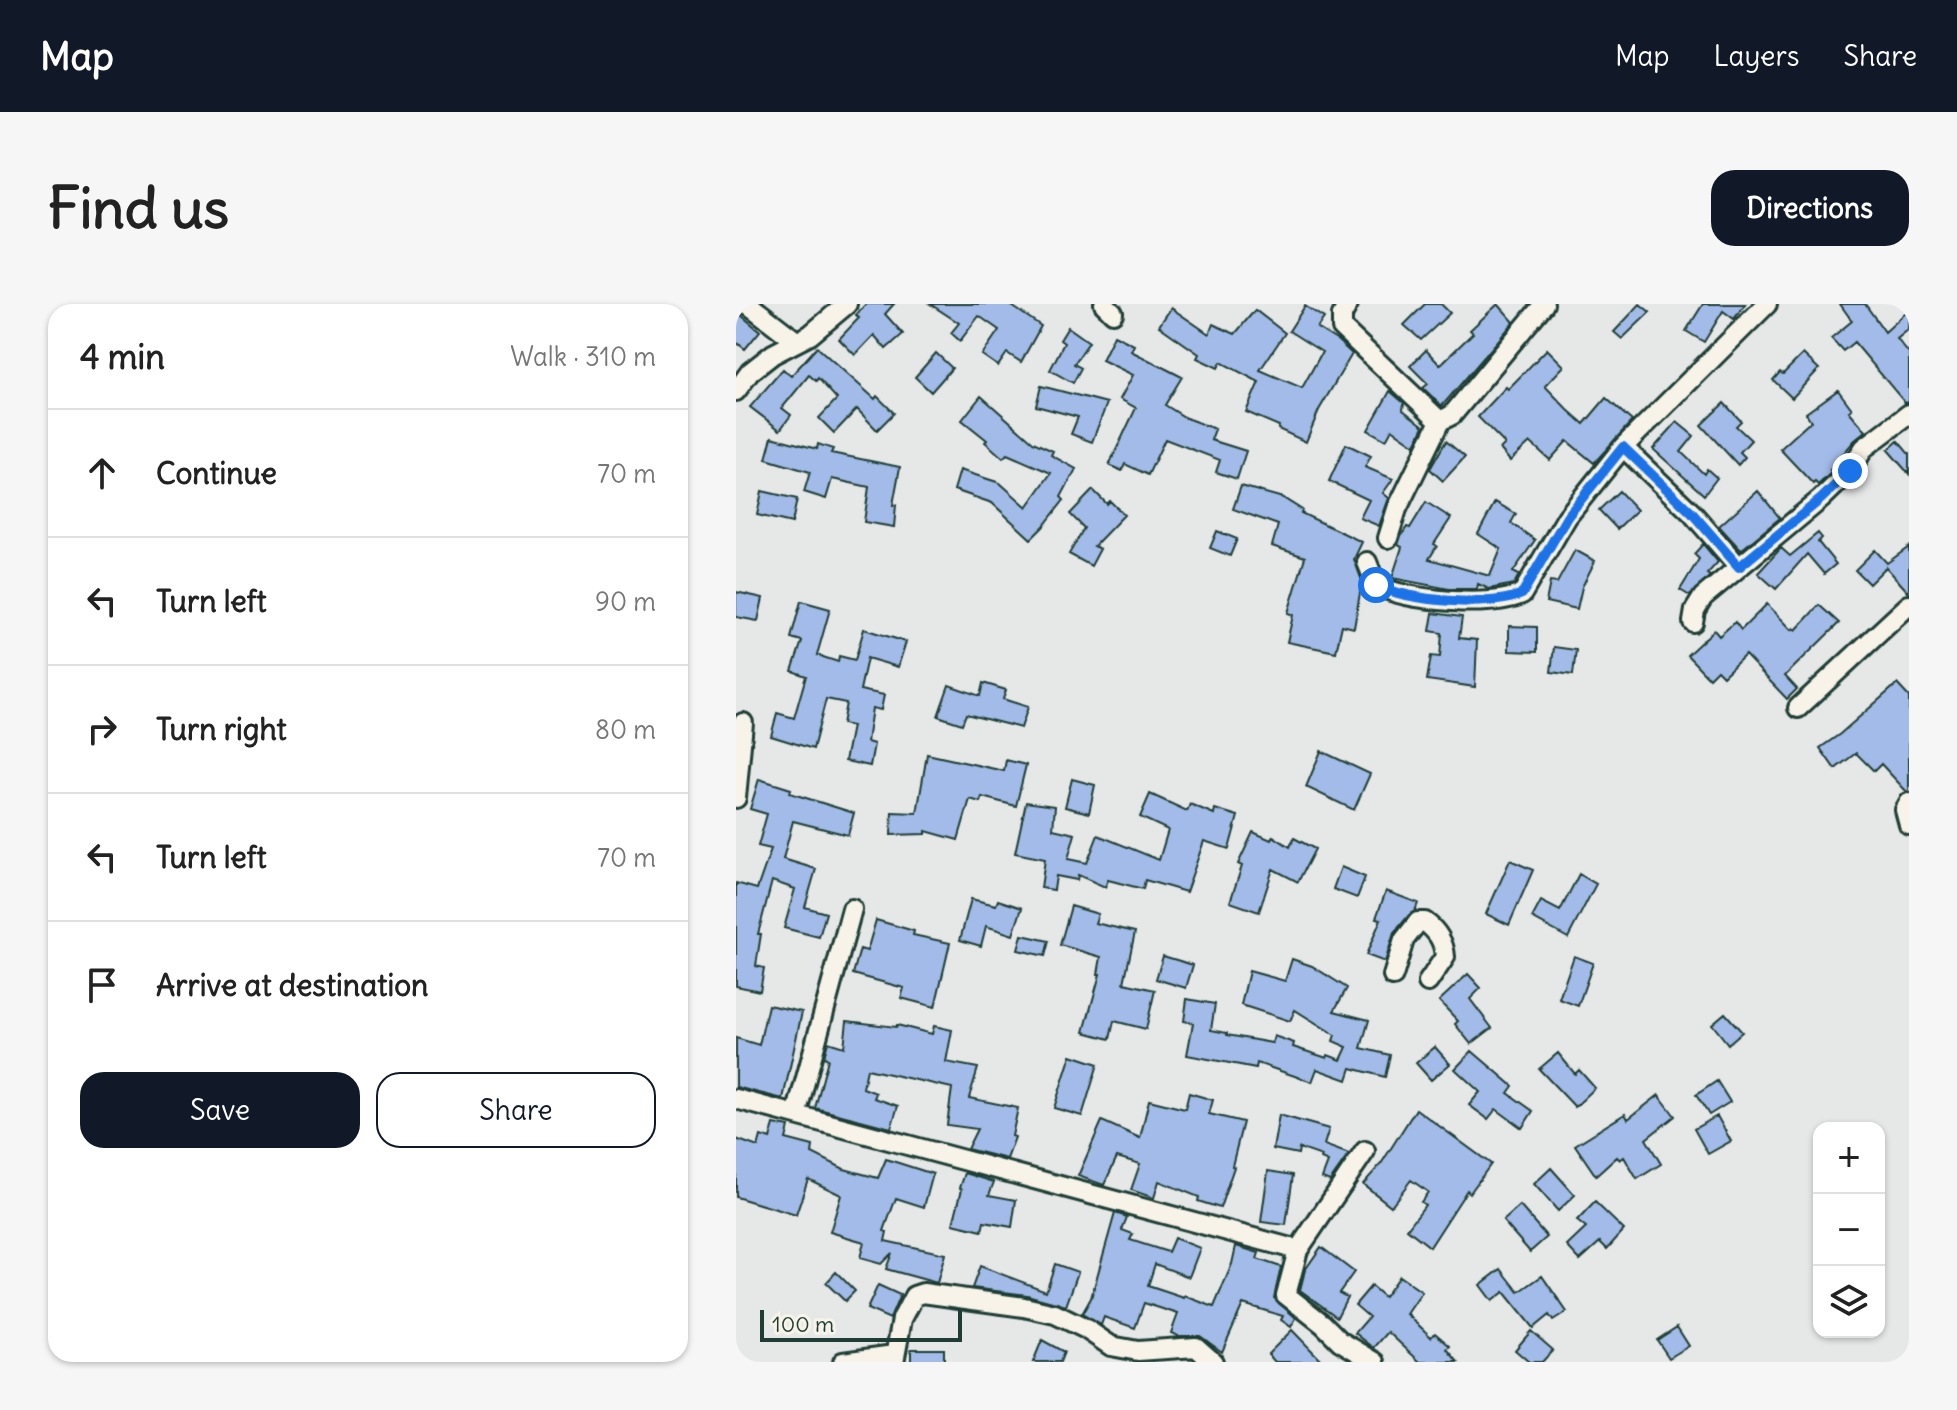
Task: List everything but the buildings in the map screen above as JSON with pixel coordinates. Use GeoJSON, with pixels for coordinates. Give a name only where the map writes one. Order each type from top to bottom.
{"type":"FeatureCollection","features":[{"type":"Feature","properties":{"kind":"street"},"geometry":{"type":"LineString","coordinates":[[748,304],[796,341]]}},
{"type":"Feature","properties":{"kind":"street"},"geometry":{"type":"LineString","coordinates":[[736,391],[750,372],[773,354],[810,335],[847,304]]}},
{"type":"Feature","properties":{"kind":"street"},"geometry":{"type":"LineString","coordinates":[[1348,304],[1342,315],[1342,328],[1440,421]]}},
{"type":"Feature","properties":{"kind":"street"},"geometry":{"type":"LineString","coordinates":[[1388,538],[1397,509],[1440,421],[1452,415],[1544,304]]}},
{"type":"Feature","properties":{"kind":"street"},"geometry":{"type":"LineString","coordinates":[[1367,562],[1376,585],[1385,590],[1442,600],[1489,602],[1522,594],[1567,517],[1623,447],[1767,304]]}},
{"type":"Feature","properties":{"kind":"street"},"geometry":{"type":"LineString","coordinates":[[1693,622],[1695,610],[1703,597],[1831,490],[1850,471],[1864,448],[1909,414]]}},
{"type":"Feature","properties":{"kind":"street"},"geometry":{"type":"LineString","coordinates":[[1623,447],[1692,513],[1739,567]]}},
{"type":"Feature","properties":{"kind":"street"},"geometry":{"type":"LineString","coordinates":[[1798,708],[1909,605]]}},
{"type":"Feature","properties":{"kind":"street"},"geometry":{"type":"LineString","coordinates":[[736,798],[743,723]]}},
{"type":"Feature","properties":{"kind":"street"},"geometry":{"type":"LineString","coordinates":[[1909,803],[1905,810],[1909,825]]}},
{"type":"Feature","properties":{"kind":"street"},"geometry":{"type":"LineString","coordinates":[[796,1115],[852,909]]}},
{"type":"Feature","properties":{"kind":"street"},"geometry":{"type":"LineString","coordinates":[[1393,976],[1404,940],[1418,922],[1425,922],[1437,932],[1444,946],[1445,957],[1428,982]]}},
{"type":"Feature","properties":{"kind":"street"},"geometry":{"type":"LineString","coordinates":[[736,1099],[1298,1250]]}},
{"type":"Feature","properties":{"kind":"street"},"geometry":{"type":"LineString","coordinates":[[1365,1151],[1298,1250],[1286,1295],[1340,1341],[1375,1362]]}},
{"type":"Feature","properties":{"kind":"street"},"geometry":{"type":"LineString","coordinates":[[843,1362],[894,1358],[908,1306],[914,1296],[923,1293],[1055,1314],[1111,1346],[1138,1351],[1196,1347],[1213,1362]]}},
{"type":"Feature","properties":{"kind":"route"},"geometry":{"type":"LineString","coordinates":[[1376,585],[1385,590],[1442,600],[1489,602],[1522,594],[1567,517],[1623,447],[1692,513],[1739,567],[1850,471]]}}]}
